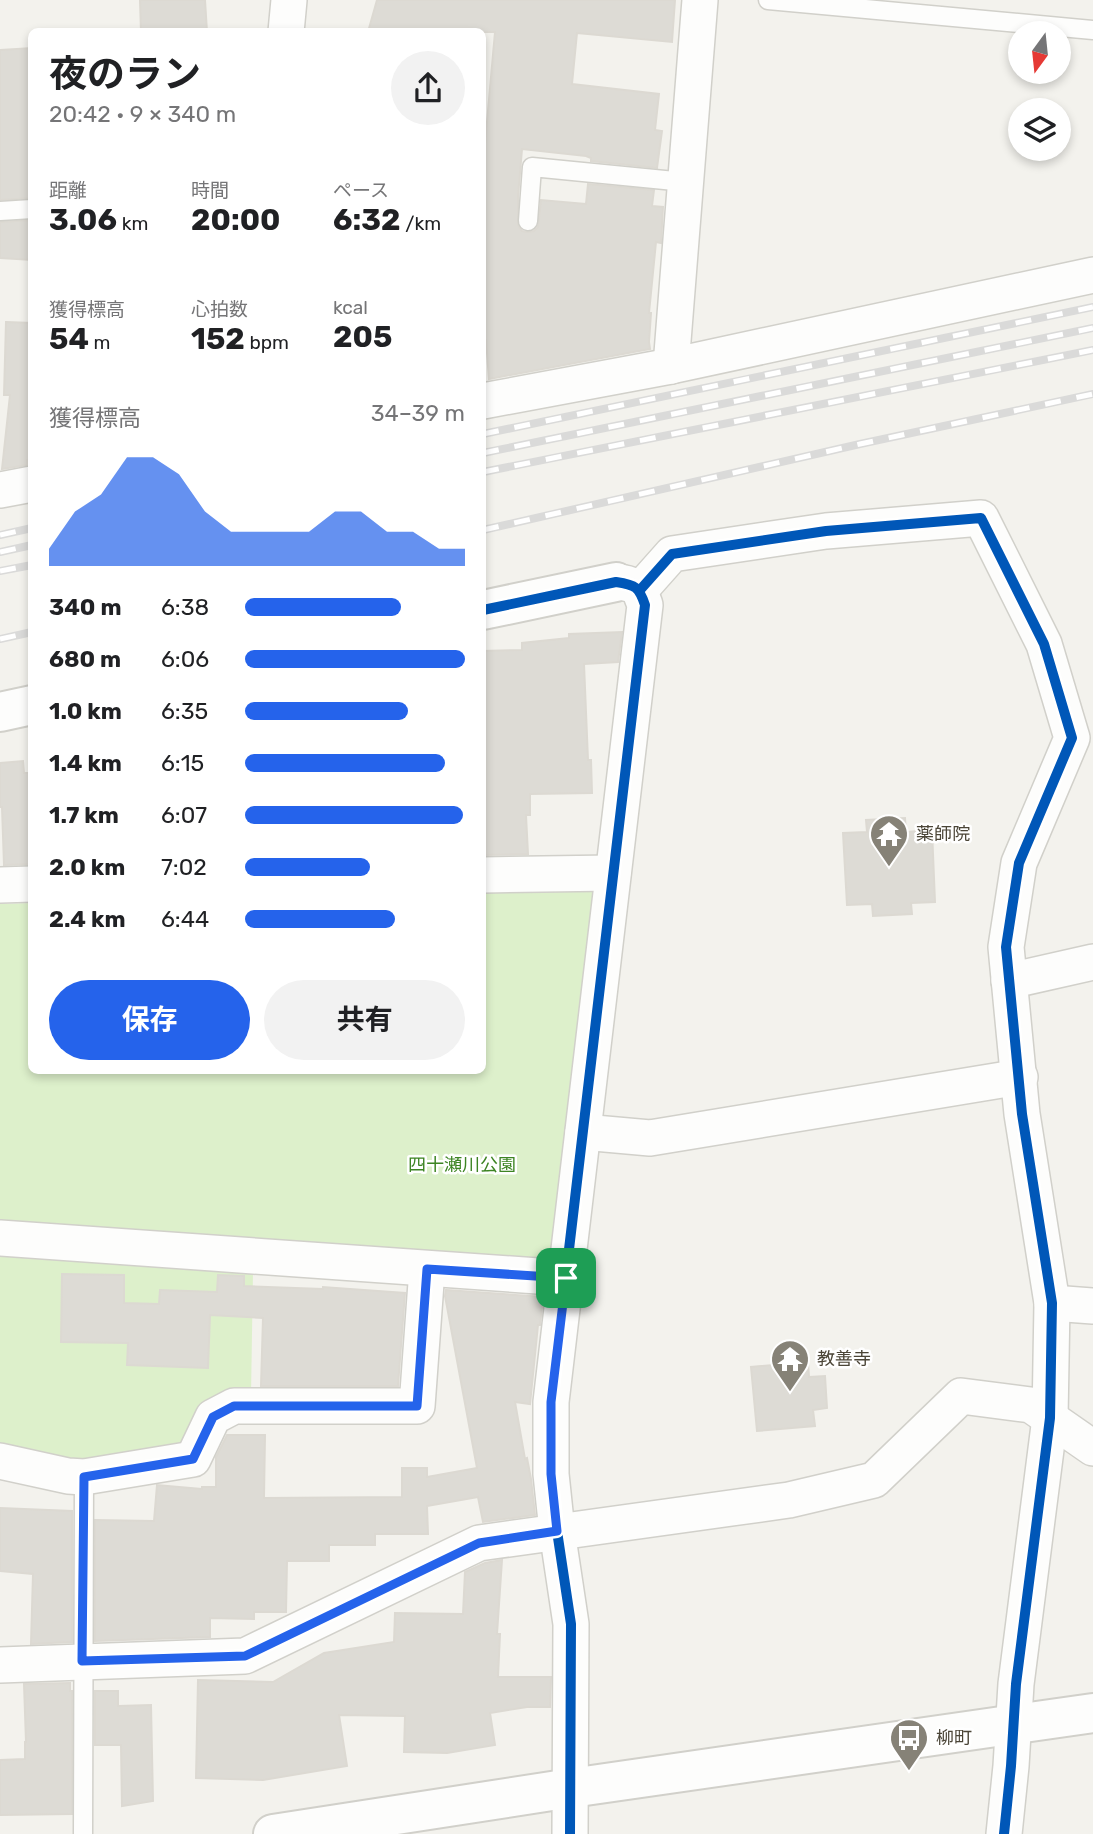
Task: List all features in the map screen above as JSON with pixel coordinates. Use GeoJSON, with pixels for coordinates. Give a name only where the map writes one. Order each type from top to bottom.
{"type":"FeatureCollection","features":[{"type":"Feature","properties":{"kind":"street"},"geometry":{"type":"LineString","coordinates":[[286,28],[289,0]]}},
{"type":"Feature","properties":{"kind":"street"},"geometry":{"type":"LineString","coordinates":[[671,366],[700,0]]}},
{"type":"Feature","properties":{"kind":"street"},"geometry":{"type":"LineString","coordinates":[[486,400],[671,366],[1093,275]]}},
{"type":"Feature","properties":{"kind":"street"},"geometry":{"type":"LineString","coordinates":[[0,490],[28,485]]}},
{"type":"Feature","properties":{"kind":"street"},"geometry":{"type":"LineString","coordinates":[[486,610],[628,586],[672,555],[826,531],[981,518],[1044,644],[1082,730],[1019,863],[1006,947],[1022,1114],[1052,1303],[1050,1418],[1016,1684],[1004,1834]]}},
{"type":"Feature","properties":{"kind":"street"},"geometry":{"type":"LineString","coordinates":[[570,1834],[571,1624],[551,1474],[551,1402],[645,605],[628,586]]}},
{"type":"Feature","properties":{"kind":"street"},"geometry":{"type":"LineString","coordinates":[[0,712],[28,706]]}},
{"type":"Feature","properties":{"kind":"street"},"geometry":{"type":"LineString","coordinates":[[486,875],[613,873]]}},
{"type":"Feature","properties":{"kind":"street"},"geometry":{"type":"LineString","coordinates":[[0,885],[28,884]]}},
{"type":"Feature","properties":{"kind":"street"},"geometry":{"type":"LineString","coordinates":[[1009,981],[1093,962]]}},
{"type":"Feature","properties":{"kind":"street"},"geometry":{"type":"LineString","coordinates":[[583,1132],[650,1138],[1020,1077]]}},
{"type":"Feature","properties":{"kind":"street"},"geometry":{"type":"LineString","coordinates":[[0,1238],[566,1278]]}},
{"type":"Feature","properties":{"kind":"street"},"geometry":{"type":"LineString","coordinates":[[0,1461],[84,1477],[193,1459],[213,1417],[234,1406],[417,1406],[427,1269]]}},
{"type":"Feature","properties":{"kind":"street"},"geometry":{"type":"LineString","coordinates":[[1052,1303],[1093,1306]]}},
{"type":"Feature","properties":{"kind":"street"},"geometry":{"type":"LineString","coordinates":[[0,1665],[245,1656],[479,1543],[789,1500],[874,1480],[961,1396],[1031,1405],[1093,1448]]}},
{"type":"Feature","properties":{"kind":"street"},"geometry":{"type":"LineString","coordinates":[[272,1834],[1093,1713]]}},
{"type":"Feature","properties":{"kind":"lane"},"geometry":{"type":"LineString","coordinates":[[768,0],[1093,30]]}},
{"type":"Feature","properties":{"kind":"lane"},"geometry":{"type":"LineString","coordinates":[[528,221],[532,166],[685,182]]}},
{"type":"Feature","properties":{"kind":"lane"},"geometry":{"type":"LineString","coordinates":[[0,211],[28,209]]}},
{"type":"Feature","properties":{"kind":"lane"},"geometry":{"type":"LineString","coordinates":[[83,1834],[84,1477]]}},
{"type":"Feature","properties":{"kind":"green space","name":"四十瀬川公園"},"geometry":{"type":"Polygon","coordinates":[[[591,888],[597,895],[553,1257],[547,1267],[0,1225],[0,904],[28,903],[28,1074],[486,1074],[486,890],[591,888]]]}},
{"type":"Feature","properties":{"kind":"green space"},"geometry":{"type":"Polygon","coordinates":[[[0,1252],[253,1271],[251,1395],[186,1450],[79,1469],[0,1453],[0,1252]]]}},
{"type":"Feature","properties":{"kind":"building"},"geometry":{"type":"Polygon","coordinates":[[[140,0],[205,0],[207,28],[141,28],[140,0]]]}},
{"type":"Feature","properties":{"kind":"building"},"geometry":{"type":"Polygon","coordinates":[[[377,0],[675,0],[672,42],[577,33],[572,84],[659,94],[655,130],[662,131],[657,168],[591,161],[591,158],[586,156],[522,149],[518,197],[518,225],[522,231],[528,232],[538,227],[541,200],[586,204],[588,184],[654,190],[652,206],[663,207],[661,243],[656,242],[649,313],[650,349],[489,379],[486,340],[486,133],[495,32],[486,32],[486,28],[369,28],[377,0]]]}},
{"type":"Feature","properties":{"kind":"building"},"geometry":{"type":"Polygon","coordinates":[[[28,48],[28,198],[0,200],[0,50],[28,48]]]}},
{"type":"Feature","properties":{"kind":"building"},"geometry":{"type":"Polygon","coordinates":[[[28,220],[28,260],[0,258],[0,222],[28,220]]]}},
{"type":"Feature","properties":{"kind":"building"},"geometry":{"type":"Polygon","coordinates":[[[6,322],[28,323],[28,460],[27,465],[2,469],[10,395],[4,395],[6,322]]]}},
{"type":"Feature","properties":{"kind":"building"},"geometry":{"type":"Polygon","coordinates":[[[622,632],[618,662],[584,664],[592,793],[530,794],[530,815],[526,815],[528,854],[486,855],[486,651],[522,650],[522,643],[569,638],[569,634],[622,632]]]}},
{"type":"Feature","properties":{"kind":"building"},"geometry":{"type":"Polygon","coordinates":[[[23,761],[24,773],[28,773],[28,864],[4,865],[0,763],[23,761]]]}},
{"type":"Feature","properties":{"kind":"building","name":"薬師院"},"geometry":{"type":"Polygon","coordinates":[[[905,818],[906,832],[932,830],[935,902],[911,903],[912,914],[873,916],[872,904],[847,905],[843,833],[867,832],[866,820],[905,818]]]}},
{"type":"Feature","properties":{"kind":"building"},"geometry":{"type":"Polygon","coordinates":[[[62,1274],[124,1275],[124,1303],[159,1304],[160,1290],[217,1292],[218,1275],[244,1276],[244,1286],[323,1287],[405,1293],[398,1386],[261,1386],[263,1318],[210,1315],[208,1368],[127,1365],[128,1343],[61,1342],[62,1274]]]}},
{"type":"Feature","properties":{"kind":"building"},"geometry":{"type":"Polygon","coordinates":[[[446,1290],[543,1297],[530,1404],[515,1402],[531,1479],[535,1515],[483,1522],[478,1497],[427,1506],[428,1534],[375,1534],[375,1545],[329,1545],[329,1561],[287,1561],[286,1612],[254,1612],[254,1619],[210,1618],[210,1637],[95,1641],[95,1520],[154,1521],[157,1485],[202,1489],[216,1487],[216,1457],[227,1435],[265,1435],[264,1498],[402,1497],[402,1468],[427,1468],[427,1477],[477,1468],[446,1290]]]}},
{"type":"Feature","properties":{"kind":"building","name":"教善寺"},"geometry":{"type":"Polygon","coordinates":[[[808,1362],[809,1377],[825,1376],[827,1408],[813,1410],[815,1426],[757,1431],[751,1367],[808,1362]]]}},
{"type":"Feature","properties":{"kind":"building"},"geometry":{"type":"Polygon","coordinates":[[[0,1508],[72,1511],[72,1642],[31,1644],[33,1574],[0,1571],[0,1508]]]}},
{"type":"Feature","properties":{"kind":"building"},"geometry":{"type":"Polygon","coordinates":[[[502,1560],[497,1634],[500,1634],[498,1677],[551,1677],[550,1707],[527,1707],[490,1713],[495,1745],[447,1753],[404,1752],[405,1716],[339,1715],[347,1766],[263,1780],[196,1778],[198,1680],[273,1682],[324,1653],[394,1642],[395,1613],[463,1614],[465,1572],[485,1563],[502,1560]]]}},
{"type":"Feature","properties":{"kind":"building"},"geometry":{"type":"Polygon","coordinates":[[[70,1683],[72,1814],[0,1815],[0,1760],[25,1759],[24,1684],[70,1683]]]}},
{"type":"Feature","properties":{"kind":"building"},"geometry":{"type":"Polygon","coordinates":[[[95,1691],[118,1691],[118,1706],[151,1705],[153,1801],[122,1806],[121,1745],[95,1745],[95,1691]]]}},
{"type":"Feature","properties":{"kind":"railway"},"geometry":{"type":"LineString","coordinates":[[486,433],[1093,307]]}},
{"type":"Feature","properties":{"kind":"railway"},"geometry":{"type":"LineString","coordinates":[[486,452],[1093,328]]}},
{"type":"Feature","properties":{"kind":"railway"},"geometry":{"type":"LineString","coordinates":[[486,471],[1093,350]]}},
{"type":"Feature","properties":{"kind":"railway"},"geometry":{"type":"LineString","coordinates":[[486,529],[1093,394]]}},
{"type":"Feature","properties":{"kind":"railway"},"geometry":{"type":"LineString","coordinates":[[0,535],[28,529]]}},
{"type":"Feature","properties":{"kind":"railway"},"geometry":{"type":"LineString","coordinates":[[0,552],[28,546]]}},
{"type":"Feature","properties":{"kind":"railway"},"geometry":{"type":"LineString","coordinates":[[0,571],[28,566]]}},
{"type":"Feature","properties":{"kind":"railway"},"geometry":{"type":"LineString","coordinates":[[0,639],[28,633]]}},
{"type":"Feature","properties":{"kind":"cycle path"},"geometry":{"type":"LineString","coordinates":[[640,590],[672,554],[826,531],[981,518],[1044,644],[1072,738],[1019,863],[1006,947],[1022,1114],[1052,1303],[1050,1418],[1016,1684],[1004,1834]]}},
{"type":"Feature","properties":{"kind":"cycle path"},"geometry":{"type":"LineString","coordinates":[[486,609],[616,582],[636,588],[645,605],[551,1402],[551,1474],[571,1624],[570,1834]]}},
{"type":"Feature","properties":{"kind":"place","name":"薬師院"},"geometry":{"type":"Point","coordinates":[889,868]}},
{"type":"Feature","properties":{"kind":"place","name":"教善寺"},"geometry":{"type":"Point","coordinates":[790,1393]}},
{"type":"Feature","properties":{"kind":"place","name":"柳町"},"geometry":{"type":"Point","coordinates":[909,1772]}},
{"type":"Feature","properties":{"kind":"route"},"geometry":{"type":"LineString","coordinates":[[427,1269],[566,1278],[551,1402],[551,1474],[557,1531],[479,1543],[245,1656],[82,1661],[84,1477],[193,1459],[213,1417],[234,1406],[417,1406],[427,1269]]}}]}
